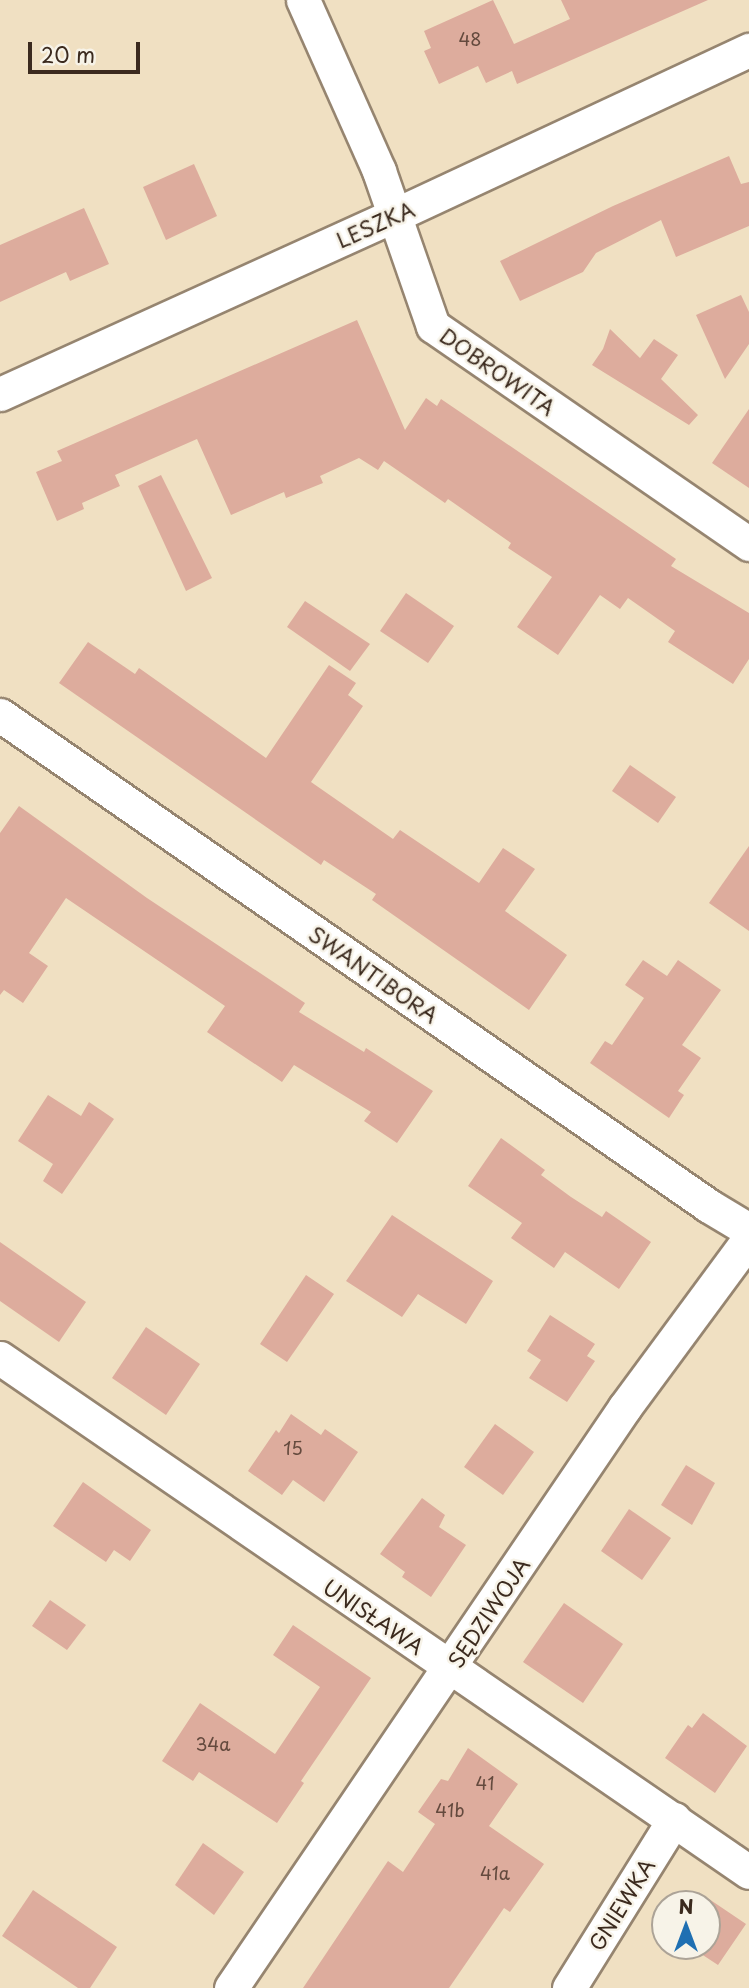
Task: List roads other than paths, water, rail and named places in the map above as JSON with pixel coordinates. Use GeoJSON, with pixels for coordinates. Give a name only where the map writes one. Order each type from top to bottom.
{"type":"FeatureCollection","features":[{"type":"Feature","properties":{"kind":"street","name":"DOBROWITA"},"geometry":{"type":"LineString","coordinates":[[303,0],[379,171],[433,326],[749,544]]}},
{"type":"Feature","properties":{"kind":"street","name":"LESZKA"},"geometry":{"type":"LineString","coordinates":[[0,394],[396,215],[749,50]]}},
{"type":"Feature","properties":{"kind":"street","name":"SWANTIBORA"},"geometry":{"type":"LineString","coordinates":[[0,715],[686,1191],[749,1230]]}},
{"type":"Feature","properties":{"kind":"street","name":"SĘDZIWOJA"},"geometry":{"type":"LineString","coordinates":[[231,1988],[625,1407],[749,1239]]}},
{"type":"Feature","properties":{"kind":"street","name":"UNISŁAWA"},"geometry":{"type":"LineString","coordinates":[[0,1358],[749,1872]]}},
{"type":"Feature","properties":{"kind":"street","name":"GNIEWKA"},"geometry":{"type":"LineString","coordinates":[[569,1988],[674,1819]]}}]}
